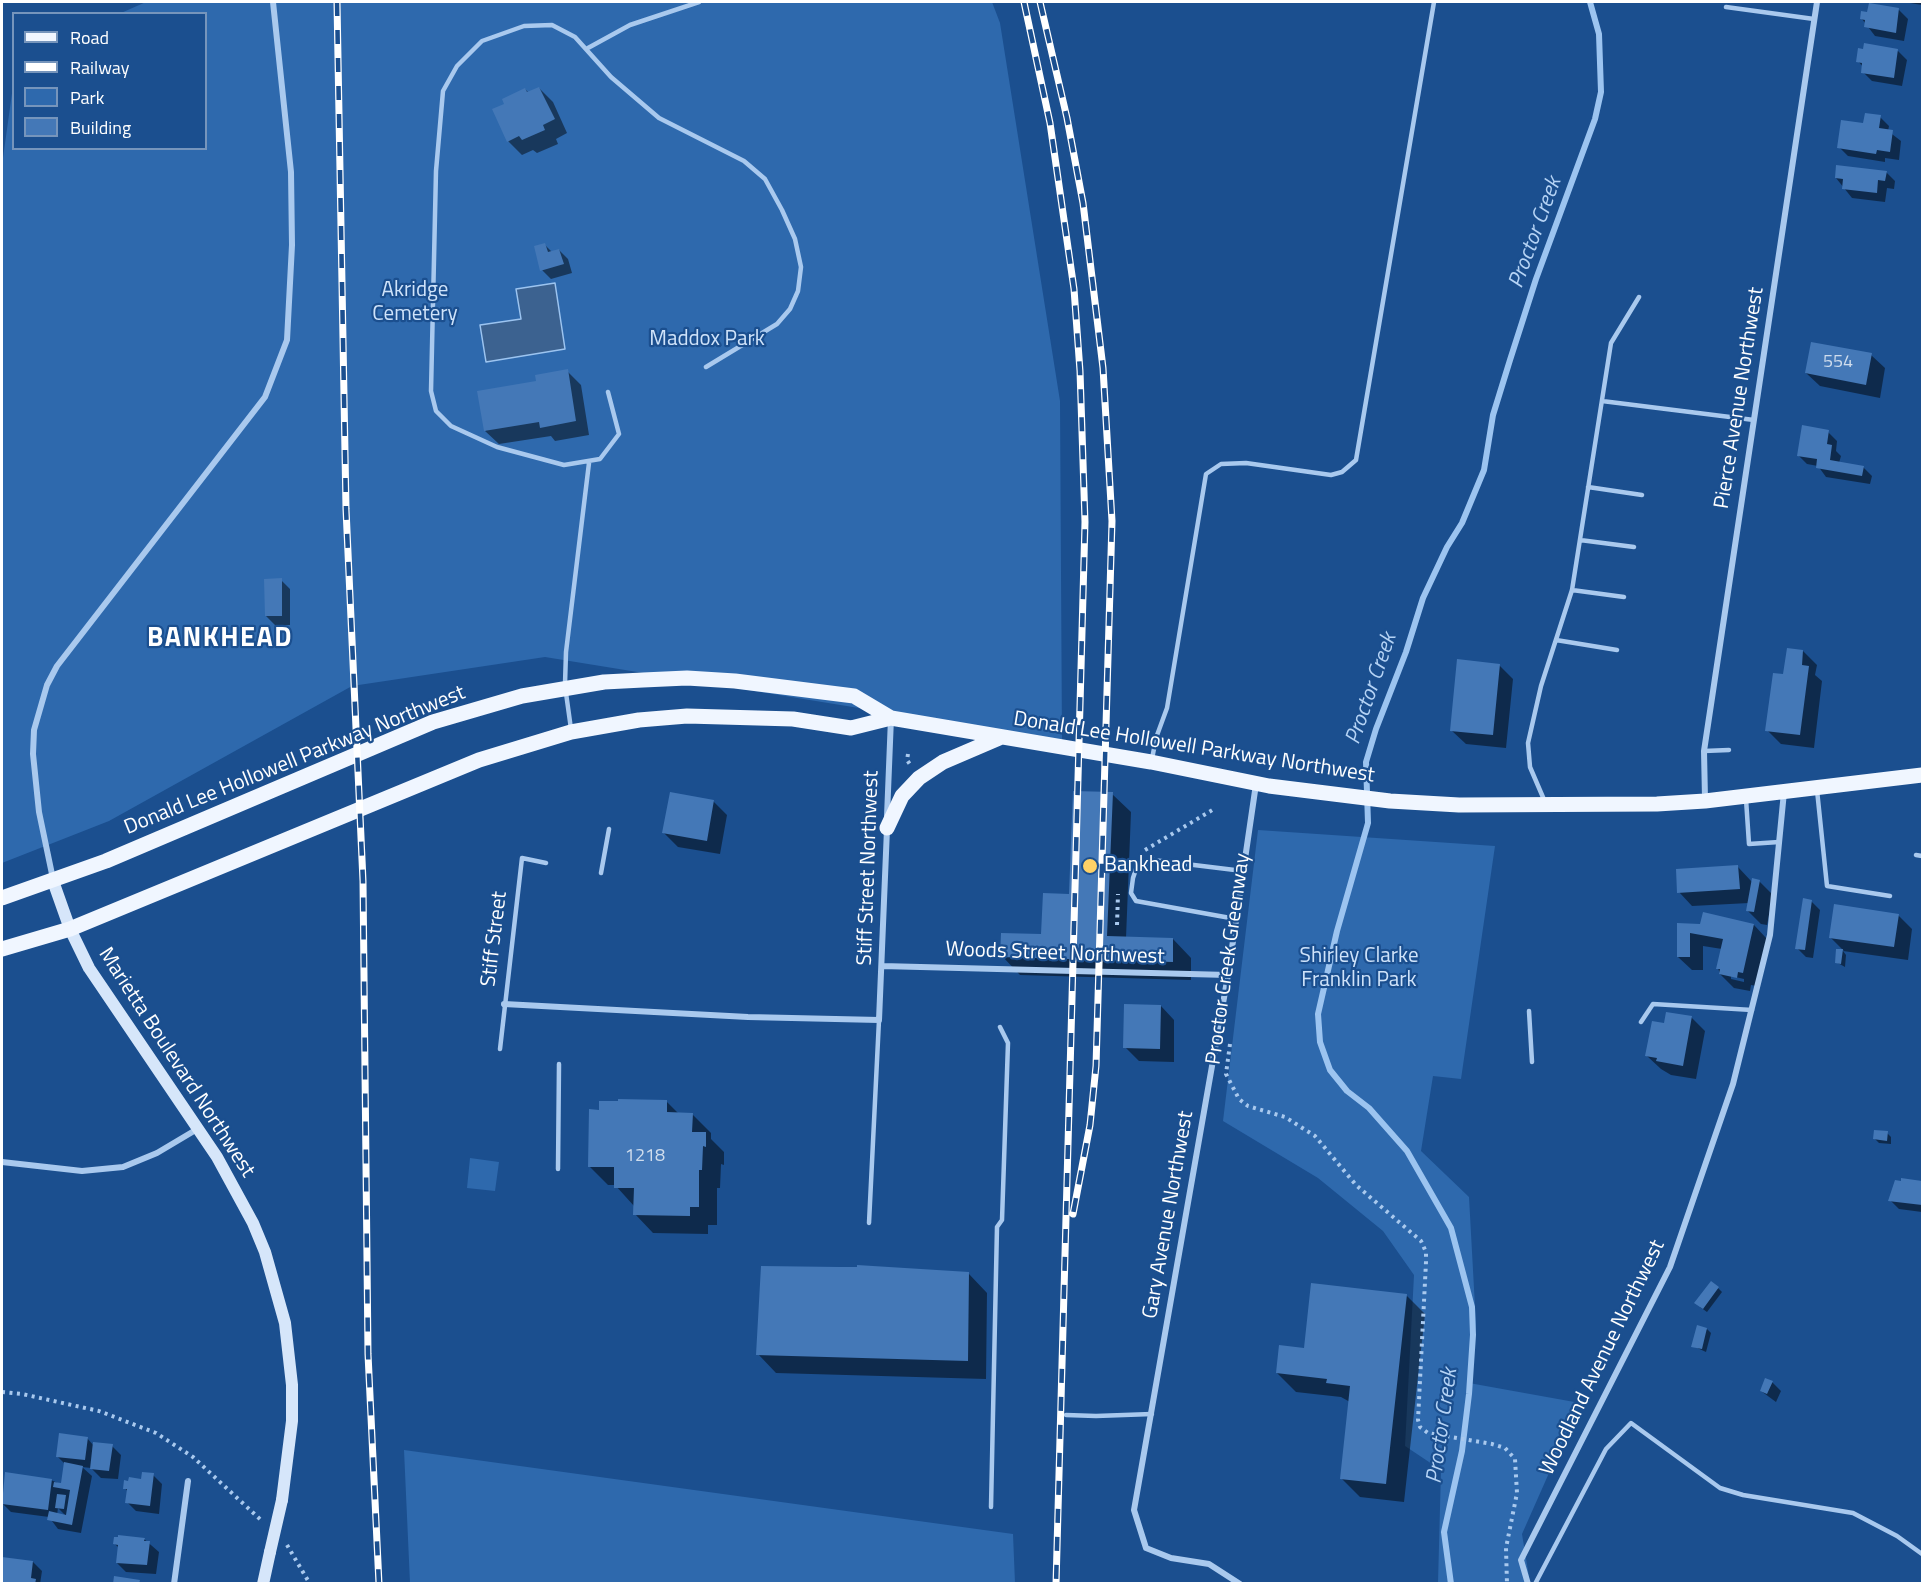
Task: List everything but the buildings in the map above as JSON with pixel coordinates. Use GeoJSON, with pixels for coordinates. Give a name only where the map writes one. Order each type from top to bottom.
{"type":"FeatureCollection","features":[{"type":"Feature","properties":{"kind":"main road","name":"Donald Lee Hollowell Parkway Northwest"},"geometry":{"type":"LineString","coordinates":[[2,898],[53,882],[251,801],[434,722],[522,696],[565,688],[643,680],[687,678],[735,681],[854,696],[891,718],[1151,762],[1256,783],[1390,801],[1459,805],[1592,806],[1705,801],[1923,775]]}},
{"type":"Feature","properties":{"kind":"main road","name":"Donald Lee Hollowell Parkway Northwest"},"geometry":{"type":"LineString","coordinates":[[2,949],[70,929],[459,768],[524,745],[571,732],[639,720],[687,716],[793,719],[851,728],[891,718]]}},
{"type":"Feature","properties":{"kind":"main road"},"geometry":{"type":"LineString","coordinates":[[887,828],[902,796],[920,778],[943,762],[1000,738]]}},
{"type":"Feature","properties":{"kind":"main road","name":"Marietta Boulevard Northwest"},"geometry":{"type":"LineString","coordinates":[[53,882],[70,929],[89,968],[199,1128],[232,1182],[253,1223],[268,1261],[285,1323],[292,1385],[292,1421],[282,1500],[263,1584]]}},
{"type":"Feature","properties":{"kind":"street"},"geometry":{"type":"LineString","coordinates":[[53,882],[39,812],[33,754],[34,729],[47,685],[57,666],[266,397],[287,340],[292,245],[291,172],[273,2]]}},
{"type":"Feature","properties":{"kind":"street","name":"Pierce Avenue Northwest"},"geometry":{"type":"LineString","coordinates":[[1705,801],[1704,751],[1817,2]]}},
{"type":"Feature","properties":{"kind":"street","name":"Stiff Street Northwest"},"geometry":{"type":"LineString","coordinates":[[879,1020],[891,718]]}},
{"type":"Feature","properties":{"kind":"street","name":"Gary Avenue Northwest"},"geometry":{"type":"LineString","coordinates":[[1240,1584],[1209,1564],[1171,1558],[1146,1548],[1134,1510],[1141,1458],[1152,1413],[1228,975],[1256,783]]}},
{"type":"Feature","properties":{"kind":"street","name":"Woodland Avenue Northwest"},"geometry":{"type":"LineString","coordinates":[[1528,1584],[1521,1560],[1670,1267],[1733,1084],[1770,935],[1784,791]]}},
{"type":"Feature","properties":{"kind":"street","name":"Woods Street Northwest"},"geometry":{"type":"LineString","coordinates":[[882,966],[1228,975]]}},
{"type":"Feature","properties":{"kind":"street"},"geometry":{"type":"LineString","coordinates":[[504,1004],[748,1017],[879,1020]]}},
{"type":"Feature","properties":{"kind":"street"},"geometry":{"type":"LineString","coordinates":[[2,1162],[82,1172],[123,1167],[157,1153],[199,1128]]}},
{"type":"Feature","properties":{"kind":"street"},"geometry":{"type":"LineString","coordinates":[[174,1584],[188,1481]]}},
{"type":"Feature","properties":{"kind":"lane"},"geometry":{"type":"LineString","coordinates":[[588,48],[630,25],[699,2]]}},
{"type":"Feature","properties":{"kind":"lane"},"geometry":{"type":"LineString","coordinates":[[1151,762],[1156,738],[1167,708],[1206,474],[1221,464],[1246,463],[1331,475],[1342,472],[1356,460],[1434,2]]}},
{"type":"Feature","properties":{"kind":"lane"},"geometry":{"type":"LineString","coordinates":[[1726,7],[1814,20]]}},
{"type":"Feature","properties":{"kind":"lane"},"geometry":{"type":"LineString","coordinates":[[608,392],[619,434],[600,459],[590,463],[564,465],[497,447],[451,426],[436,411],[431,391],[436,159],[443,91],[457,66],[482,40],[524,26],[552,25],[575,37],[588,48],[611,77],[659,118],[744,161],[765,178],[795,239],[801,267],[798,291],[790,309],[777,324],[706,367]]}},
{"type":"Feature","properties":{"kind":"lane"},"geometry":{"type":"LineString","coordinates":[[1546,804],[1530,766],[1528,743],[1541,687],[1572,590],[1611,343],[1639,297]]}},
{"type":"Feature","properties":{"kind":"lane"},"geometry":{"type":"LineString","coordinates":[[1602,401],[1754,420]]}},
{"type":"Feature","properties":{"kind":"lane"},"geometry":{"type":"LineString","coordinates":[[571,732],[565,688],[566,652],[590,463]]}},
{"type":"Feature","properties":{"kind":"lane"},"geometry":{"type":"LineString","coordinates":[[1588,487],[1642,495]]}},
{"type":"Feature","properties":{"kind":"lane"},"geometry":{"type":"LineString","coordinates":[[1580,540],[1634,547]]}},
{"type":"Feature","properties":{"kind":"lane"},"geometry":{"type":"LineString","coordinates":[[1572,590],[1624,597]]}},
{"type":"Feature","properties":{"kind":"lane"},"geometry":{"type":"LineString","coordinates":[[1556,640],[1617,650]]}},
{"type":"Feature","properties":{"kind":"lane"},"geometry":{"type":"LineString","coordinates":[[1704,751],[1729,750]]}},
{"type":"Feature","properties":{"kind":"lane"},"geometry":{"type":"LineString","coordinates":[[1817,788],[1827,886],[1890,896]]}},
{"type":"Feature","properties":{"kind":"lane"},"geometry":{"type":"LineString","coordinates":[[1746,796],[1749,844],[1779,842]]}},
{"type":"Feature","properties":{"kind":"lane"},"geometry":{"type":"LineString","coordinates":[[602,873],[609,829]]}},
{"type":"Feature","properties":{"kind":"lane"},"geometry":{"type":"LineString","coordinates":[[1916,855],[1923,856]]}},
{"type":"Feature","properties":{"kind":"lane","name":"Stiff Street"},"geometry":{"type":"LineString","coordinates":[[500,1049],[522,858],[546,863]]}},
{"type":"Feature","properties":{"kind":"lane"},"geometry":{"type":"LineString","coordinates":[[1236,919],[1136,901],[1131,893],[1133,878],[1136,869],[1153,860],[1243,871]]}},
{"type":"Feature","properties":{"kind":"lane"},"geometry":{"type":"LineString","coordinates":[[1641,1022],[1653,1004],[1752,1010]]}},
{"type":"Feature","properties":{"kind":"lane"},"geometry":{"type":"LineString","coordinates":[[1529,1011],[1532,1062]]}},
{"type":"Feature","properties":{"kind":"lane"},"geometry":{"type":"LineString","coordinates":[[869,1223],[879,1020]]}},
{"type":"Feature","properties":{"kind":"lane"},"geometry":{"type":"LineString","coordinates":[[991,1507],[997,1227],[1002,1220],[1008,1043],[1000,1027]]}},
{"type":"Feature","properties":{"kind":"lane"},"geometry":{"type":"LineString","coordinates":[[558,1169],[559,1064]]}},
{"type":"Feature","properties":{"kind":"lane"},"geometry":{"type":"LineString","coordinates":[[1066,1415],[1152,1413]]}},
{"type":"Feature","properties":{"kind":"lane"},"geometry":{"type":"LineString","coordinates":[[1535,1584],[1606,1449],[1631,1424],[1720,1488],[1743,1495],[1853,1513],[1898,1536],[1923,1554]]}},
{"type":"Feature","properties":{"kind":"path"},"geometry":{"type":"LineString","coordinates":[[907,760],[908,754]]}},
{"type":"Feature","properties":{"kind":"path","name":"Proctor Creek Greenway"},"geometry":{"type":"LineString","coordinates":[[1231,1038],[1226,1074],[1239,1099],[1248,1106],[1285,1117],[1315,1136],[1356,1185],[1421,1241],[1426,1252],[1426,1262],[1416,1413],[1420,1427],[1428,1433],[1492,1444],[1505,1448],[1515,1459],[1518,1475],[1517,1493],[1506,1548],[1507,1584]]}},
{"type":"Feature","properties":{"kind":"path"},"geometry":{"type":"LineString","coordinates":[[2,1392],[99,1411],[156,1433],[193,1457],[267,1525]]}},
{"type":"Feature","properties":{"kind":"path"},"geometry":{"type":"LineString","coordinates":[[284,1541],[310,1584]]}},
{"type":"Feature","properties":{"kind":"green space","name":"Maddox Park"},"geometry":{"type":"Polygon","coordinates":[[[146,2],[992,2],[1000,23],[1060,401],[1062,741],[545,657],[352,686],[109,821],[2,863],[2,165],[12,93],[12,150],[207,150],[207,12],[123,12],[146,2]]]}},
{"type":"Feature","properties":{"kind":"green space","name":"Shirley Clarke Franklin Park"},"geometry":{"type":"Polygon","coordinates":[[[1258,830],[1495,846],[1461,1079],[1433,1076],[1421,1151],[1469,1197],[1476,1325],[1469,1383],[1580,1403],[1522,1534],[1530,1583],[1438,1583],[1441,1470],[1405,1446],[1414,1275],[1383,1231],[1318,1178],[1223,1121],[1258,830]]]}},
{"type":"Feature","properties":{"kind":"green space"},"geometry":{"type":"Polygon","coordinates":[[[470,1158],[499,1162],[495,1191],[467,1188],[470,1158]]]}},
{"type":"Feature","properties":{"kind":"green space"},"geometry":{"type":"Polygon","coordinates":[[[404,1450],[1013,1534],[1015,1583],[410,1583],[404,1450]]]}},
{"type":"Feature","properties":{"kind":"shaded area"},"geometry":{"type":"Polygon","coordinates":[[[555,283],[565,349],[486,362],[480,325],[521,319],[516,289],[555,283]]]}},
{"type":"Feature","properties":{"kind":"waterway","name":"Proctor Creek"},"geometry":{"type":"LineString","coordinates":[[1451,1584],[1444,1532],[1462,1451],[1469,1394],[1473,1335],[1472,1307],[1451,1228],[1407,1151],[1369,1108],[1347,1091],[1330,1070],[1320,1042],[1318,1014],[1337,931],[1368,823],[1366,762],[1376,729],[1406,652],[1423,598],[1447,547],[1462,523],[1484,470],[1493,415],[1510,360],[1536,279],[1595,119],[1601,92],[1599,34],[1590,2]]}},
{"type":"Feature","properties":{"kind":"railway"},"geometry":{"type":"LineString","coordinates":[[337,2],[346,509],[363,881],[368,1354],[379,1584]]}},
{"type":"Feature","properties":{"kind":"railway"},"geometry":{"type":"LineString","coordinates":[[1024,2],[1050,123],[1074,289],[1080,371],[1085,522],[1056,1584]]}},
{"type":"Feature","properties":{"kind":"railway"},"geometry":{"type":"LineString","coordinates":[[1040,2],[1067,118],[1083,203],[1103,368],[1112,521],[1096,1066],[1090,1125],[1073,1214]]}},
{"type":"Feature","properties":{"kind":"place","name":"Bankhead"},"geometry":{"type":"Point","coordinates":[1090,866]}},
{"type":"Feature","properties":{"kind":"district","name":"BANKHEAD"},"geometry":{"type":"Point","coordinates":[220,639]}},
{"type":"Feature","properties":{"kind":"park label","name":"Akridge Cemetery"},"geometry":{"type":"Point","coordinates":[415,303]}}]}
